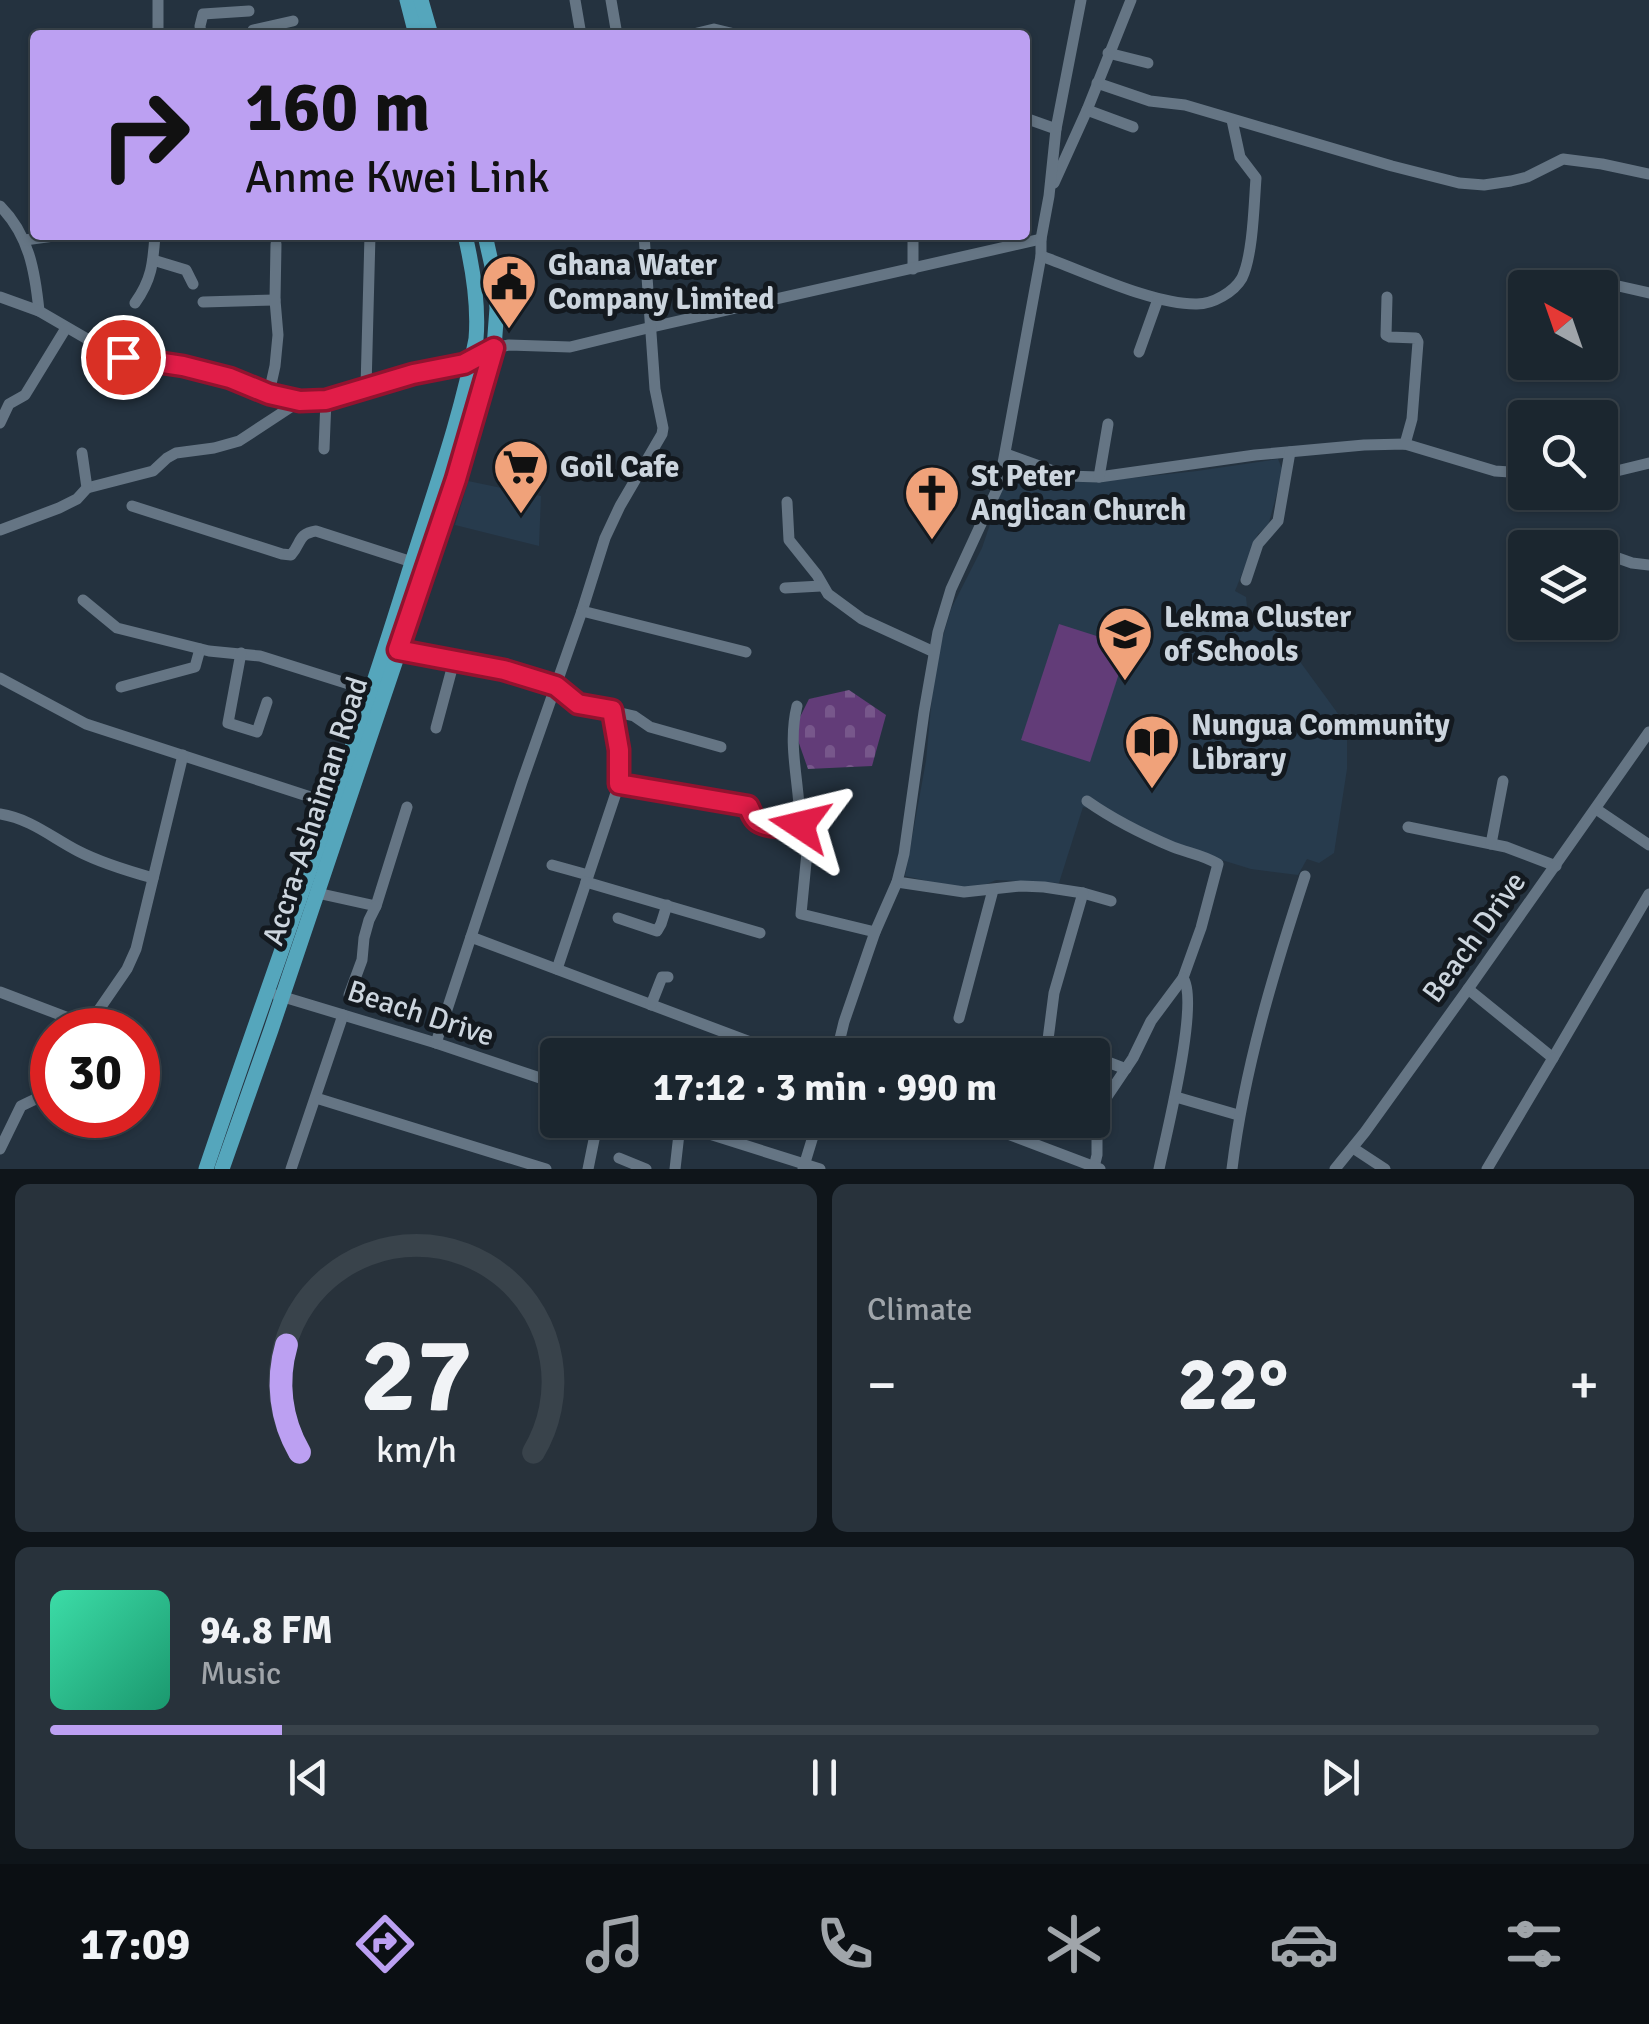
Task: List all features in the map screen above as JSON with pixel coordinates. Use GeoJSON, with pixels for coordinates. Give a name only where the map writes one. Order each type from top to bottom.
{"type":"FeatureCollection","features":[{"type":"Feature","properties":{"kind":"main road"},"geometry":{"type":"LineString","coordinates":[[407,0],[415,30]]}},
{"type":"Feature","properties":{"kind":"main road"},"geometry":{"type":"LineString","coordinates":[[421,0],[430,30]]}},
{"type":"Feature","properties":{"kind":"main road","name":"Accra-Ashaiman Road"},"geometry":{"type":"LineString","coordinates":[[222,1169],[332,804],[441,475],[472,361],[478,317],[466,240]]}},
{"type":"Feature","properties":{"kind":"main road","name":"Accra-Ashaiman Road"},"geometry":{"type":"LineString","coordinates":[[206,1169],[237,1074],[275,995],[316,893],[456,479],[494,348],[497,308],[487,240]]}},
{"type":"Feature","properties":{"kind":"street"},"geometry":{"type":"LineString","coordinates":[[158,0],[158,30]]}},
{"type":"Feature","properties":{"kind":"street"},"geometry":{"type":"LineString","coordinates":[[575,0],[580,30]]}},
{"type":"Feature","properties":{"kind":"street"},"geometry":{"type":"LineString","coordinates":[[611,0],[617,30]]}},
{"type":"Feature","properties":{"kind":"street"},"geometry":{"type":"LineString","coordinates":[[840,1038],[904,854],[938,632],[952,589],[995,496],[1006,454],[1040,256],[1056,128],[1081,0]]}},
{"type":"Feature","properties":{"kind":"street"},"geometry":{"type":"LineString","coordinates":[[1049,196],[1131,0]]}},
{"type":"Feature","properties":{"kind":"street"},"geometry":{"type":"LineString","coordinates":[[201,30],[204,14],[248,5],[254,30]]}},
{"type":"Feature","properties":{"kind":"street"},"geometry":{"type":"LineString","coordinates":[[261,30],[293,21]]}},
{"type":"Feature","properties":{"kind":"street"},"geometry":{"type":"LineString","coordinates":[[1108,53],[1148,64]]}},
{"type":"Feature","properties":{"kind":"street"},"geometry":{"type":"LineString","coordinates":[[1098,83],[1139,98],[1186,105],[1459,183],[1511,182],[1562,159],[1649,174]]}},
{"type":"Feature","properties":{"kind":"street"},"geometry":{"type":"LineString","coordinates":[[1087,110],[1133,127]]}},
{"type":"Feature","properties":{"kind":"street"},"geometry":{"type":"LineString","coordinates":[[1030,120],[1056,128]]}},
{"type":"Feature","properties":{"kind":"street"},"geometry":{"type":"LineString","coordinates":[[1040,256],[1158,299],[1196,304],[1229,292],[1241,279],[1248,262],[1256,178],[1240,157],[1232,120]]}},
{"type":"Feature","properties":{"kind":"street"},"geometry":{"type":"LineString","coordinates":[[0,206],[26,240],[39,311]]}},
{"type":"Feature","properties":{"kind":"street"},"geometry":{"type":"LineString","coordinates":[[26,240],[30,239]]}},
{"type":"Feature","properties":{"kind":"street"},"geometry":{"type":"LineString","coordinates":[[135,304],[154,267],[155,240]]}},
{"type":"Feature","properties":{"kind":"street"},"geometry":{"type":"LineString","coordinates":[[366,388],[370,240]]}},
{"type":"Feature","properties":{"kind":"street"},"geometry":{"type":"LineString","coordinates":[[436,1043],[605,538],[662,434],[654,390],[644,240]]}},
{"type":"Feature","properties":{"kind":"street"},"geometry":{"type":"LineString","coordinates":[[913,240],[913,269]]}},
{"type":"Feature","properties":{"kind":"street"},"geometry":{"type":"LineString","coordinates":[[0,297],[39,311],[112,354],[183,366],[300,401],[326,400],[472,361],[494,348],[570,347],[1041,240]]}},
{"type":"Feature","properties":{"kind":"street"},"geometry":{"type":"LineString","coordinates":[[269,394],[278,335],[274,300],[276,244]]}},
{"type":"Feature","properties":{"kind":"street"},"geometry":{"type":"LineString","coordinates":[[153,260],[186,270],[193,284]]}},
{"type":"Feature","properties":{"kind":"street"},"geometry":{"type":"LineString","coordinates":[[1618,285],[1649,293]]}},
{"type":"Feature","properties":{"kind":"street"},"geometry":{"type":"LineString","coordinates":[[1388,297],[1386,334],[1416,338],[1418,342],[1412,419],[1405,444]]}},
{"type":"Feature","properties":{"kind":"street"},"geometry":{"type":"LineString","coordinates":[[1139,352],[1158,299]]}},
{"type":"Feature","properties":{"kind":"street"},"geometry":{"type":"LineString","coordinates":[[203,302],[274,300]]}},
{"type":"Feature","properties":{"kind":"street"},"geometry":{"type":"LineString","coordinates":[[0,423],[9,404],[26,395],[66,328]]}},
{"type":"Feature","properties":{"kind":"street"},"geometry":{"type":"LineString","coordinates":[[132,358],[137,328]]}},
{"type":"Feature","properties":{"kind":"street"},"geometry":{"type":"LineString","coordinates":[[324,449],[326,400]]}},
{"type":"Feature","properties":{"kind":"street"},"geometry":{"type":"LineString","coordinates":[[0,530],[78,499],[87,488],[154,471],[176,453],[239,441],[300,401]]}},
{"type":"Feature","properties":{"kind":"street"},"geometry":{"type":"LineString","coordinates":[[1099,477],[1108,424]]}},
{"type":"Feature","properties":{"kind":"street"},"geometry":{"type":"LineString","coordinates":[[1006,454],[1067,476],[1099,477],[1290,452],[1405,444],[1508,472]]}},
{"type":"Feature","properties":{"kind":"street"},"geometry":{"type":"LineString","coordinates":[[82,452],[87,488]]}},
{"type":"Feature","properties":{"kind":"street"},"geometry":{"type":"LineString","coordinates":[[1246,580],[1258,544],[1278,521],[1290,452]]}},
{"type":"Feature","properties":{"kind":"street"},"geometry":{"type":"LineString","coordinates":[[1618,471],[1649,463]]}},
{"type":"Feature","properties":{"kind":"street"},"geometry":{"type":"LineString","coordinates":[[787,502],[789,540],[828,594],[862,620],[934,652]]}},
{"type":"Feature","properties":{"kind":"street"},"geometry":{"type":"LineString","coordinates":[[132,506],[282,554],[291,555],[306,532],[316,531],[412,562]]}},
{"type":"Feature","properties":{"kind":"street"},"geometry":{"type":"LineString","coordinates":[[1618,558],[1649,565]]}},
{"type":"Feature","properties":{"kind":"street"},"geometry":{"type":"LineString","coordinates":[[785,588],[821,586]]}},
{"type":"Feature","properties":{"kind":"street"},"geometry":{"type":"LineString","coordinates":[[83,600],[117,628],[200,649],[260,656],[371,691]]}},
{"type":"Feature","properties":{"kind":"street"},"geometry":{"type":"LineString","coordinates":[[582,611],[746,652]]}},
{"type":"Feature","properties":{"kind":"street"},"geometry":{"type":"LineString","coordinates":[[121,686],[194,666],[200,649]]}},
{"type":"Feature","properties":{"kind":"street"},"geometry":{"type":"LineString","coordinates":[[398,650],[504,670],[556,686],[578,704],[634,716],[650,727],[721,747]]}},
{"type":"Feature","properties":{"kind":"street"},"geometry":{"type":"LineString","coordinates":[[241,653],[228,723],[257,732],[267,702]]}},
{"type":"Feature","properties":{"kind":"street"},"geometry":{"type":"LineString","coordinates":[[436,728],[454,661]]}},
{"type":"Feature","properties":{"kind":"street"},"geometry":{"type":"LineString","coordinates":[[0,678],[86,724],[332,804]]}},
{"type":"Feature","properties":{"kind":"street"},"geometry":{"type":"LineString","coordinates":[[619,784],[748,806],[758,822],[796,828],[800,825],[800,807],[792,749],[797,706]]}},
{"type":"Feature","properties":{"kind":"street"},"geometry":{"type":"LineString","coordinates":[[556,969],[619,784],[619,750],[612,710]]}},
{"type":"Feature","properties":{"kind":"street","name":"Beach Drive"},"geometry":{"type":"LineString","coordinates":[[1335,1169],[1649,732]]}},
{"type":"Feature","properties":{"kind":"street"},"geometry":{"type":"LineString","coordinates":[[100,1008],[136,949],[183,755]]}},
{"type":"Feature","properties":{"kind":"street"},"geometry":{"type":"LineString","coordinates":[[1491,844],[1502,780]]}},
{"type":"Feature","properties":{"kind":"street"},"geometry":{"type":"LineString","coordinates":[[1022,1138],[1097,1168],[1100,1108],[1151,1021],[1183,978],[1218,864],[1127,826],[1087,801]]}},
{"type":"Feature","properties":{"kind":"street"},"geometry":{"type":"LineString","coordinates":[[349,995],[406,807]]}},
{"type":"Feature","properties":{"kind":"street"},"geometry":{"type":"LineString","coordinates":[[1596,809],[1649,844]]}},
{"type":"Feature","properties":{"kind":"street"},"geometry":{"type":"LineString","coordinates":[[0,814],[18,817],[84,854],[152,878]]}},
{"type":"Feature","properties":{"kind":"street"},"geometry":{"type":"LineString","coordinates":[[1408,827],[1491,844],[1556,866]]}},
{"type":"Feature","properties":{"kind":"street"},"geometry":{"type":"LineString","coordinates":[[808,842],[801,914],[876,932]]}},
{"type":"Feature","properties":{"kind":"street"},"geometry":{"type":"LineString","coordinates":[[552,865],[760,933]]}},
{"type":"Feature","properties":{"kind":"street"},"geometry":{"type":"LineString","coordinates":[[1232,1169],[1238,1115],[1272,984],[1306,876]]}},
{"type":"Feature","properties":{"kind":"street"},"geometry":{"type":"LineString","coordinates":[[897,882],[964,892],[1044,886],[1112,902]]}},
{"type":"Feature","properties":{"kind":"street"},"geometry":{"type":"LineString","coordinates":[[959,1018],[994,890]]}},
{"type":"Feature","properties":{"kind":"street"},"geometry":{"type":"LineString","coordinates":[[316,893],[376,906]]}},
{"type":"Feature","properties":{"kind":"street"},"geometry":{"type":"LineString","coordinates":[[1049,1038],[1054,993],[1083,893]]}},
{"type":"Feature","properties":{"kind":"street"},"geometry":{"type":"LineString","coordinates":[[1488,1169],[1649,894]]}},
{"type":"Feature","properties":{"kind":"street"},"geometry":{"type":"LineString","coordinates":[[618,918],[657,931],[667,905]]}},
{"type":"Feature","properties":{"kind":"street"},"geometry":{"type":"LineString","coordinates":[[471,936],[740,1038]]}},
{"type":"Feature","properties":{"kind":"street"},"geometry":{"type":"LineString","coordinates":[[651,1004],[662,977],[668,977]]}},
{"type":"Feature","properties":{"kind":"street"},"geometry":{"type":"LineString","coordinates":[[1159,1169],[1176,1097],[1189,988],[1183,978]]}},
{"type":"Feature","properties":{"kind":"street"},"geometry":{"type":"LineString","coordinates":[[1468,989],[1553,1058]]}},
{"type":"Feature","properties":{"kind":"street"},"geometry":{"type":"LineString","coordinates":[[0,992],[38,1008]]}},
{"type":"Feature","properties":{"kind":"street","name":"Beach Drive"},"geometry":{"type":"LineString","coordinates":[[275,995],[540,1078]]}},
{"type":"Feature","properties":{"kind":"street"},"geometry":{"type":"LineString","coordinates":[[291,1169],[343,1015]]}},
{"type":"Feature","properties":{"kind":"street"},"geometry":{"type":"LineString","coordinates":[[1110,1063],[1126,1069]]}},
{"type":"Feature","properties":{"kind":"street"},"geometry":{"type":"LineString","coordinates":[[1176,1097],[1238,1115]]}},
{"type":"Feature","properties":{"kind":"street"},"geometry":{"type":"LineString","coordinates":[[316,1098],[546,1169]]}},
{"type":"Feature","properties":{"kind":"street"},"geometry":{"type":"LineString","coordinates":[[0,1149],[22,1106],[30,1102]]}},
{"type":"Feature","properties":{"kind":"street"},"geometry":{"type":"LineString","coordinates":[[588,1169],[594,1138]]}},
{"type":"Feature","properties":{"kind":"street"},"geometry":{"type":"LineString","coordinates":[[675,1169],[679,1138]]}},
{"type":"Feature","properties":{"kind":"street"},"geometry":{"type":"LineString","coordinates":[[720,1138],[820,1169]]}},
{"type":"Feature","properties":{"kind":"street"},"geometry":{"type":"LineString","coordinates":[[805,1166],[813,1138]]}},
{"type":"Feature","properties":{"kind":"street"},"geometry":{"type":"LineString","coordinates":[[1353,1148],[1386,1169]]}},
{"type":"Feature","properties":{"kind":"street"},"geometry":{"type":"LineString","coordinates":[[619,1158],[646,1169]]}},
{"type":"Feature","properties":{"kind":"shaded area","name":"Lekma Cluster of Schools"},"geometry":{"type":"Polygon","coordinates":[[[1278,459],[1283,471],[1268,526],[1258,534],[1235,591],[1246,597],[1248,616],[1271,622],[1347,726],[1347,769],[1334,853],[1319,863],[1307,859],[1298,875],[1251,869],[1173,845],[1083,807],[1059,883],[996,880],[971,891],[905,876],[926,761],[935,663],[951,609],[982,548],[1011,462],[1058,480],[1095,482],[1278,459]]]}},
{"type":"Feature","properties":{"kind":"shaded area"},"geometry":{"type":"Polygon","coordinates":[[[468,481],[541,496],[539,546],[455,525],[468,481]]]}},
{"type":"Feature","properties":{"kind":"green space"},"geometry":{"type":"Polygon","coordinates":[[[1059,624],[1128,646],[1090,762],[1021,740],[1059,624]]]}},
{"type":"Feature","properties":{"kind":"green space"},"geometry":{"type":"Polygon","coordinates":[[[849,690],[886,715],[872,766],[808,769],[794,729],[809,699],[849,690]]]}},
{"type":"Feature","properties":{"kind":"place","name":"Ghana Water Company Limited"},"geometry":{"type":"Point","coordinates":[509,331]}},
{"type":"Feature","properties":{"kind":"place","name":"Goil Cafe"},"geometry":{"type":"Point","coordinates":[521,516]}},
{"type":"Feature","properties":{"kind":"place","name":"St Peter Anglican Church"},"geometry":{"type":"Point","coordinates":[932,542]}},
{"type":"Feature","properties":{"kind":"place","name":"Lekma Cluster of Schools"},"geometry":{"type":"Point","coordinates":[1125,683]}},
{"type":"Feature","properties":{"kind":"place","name":"Nungua Community Library"},"geometry":{"type":"Point","coordinates":[1152,791]}},
{"type":"Feature","properties":{"kind":"route"},"geometry":{"type":"LineString","coordinates":[[123,357],[183,366],[300,401],[326,400],[413,374],[464,364],[494,348],[456,479],[398,650],[504,670],[556,686],[578,704],[612,710],[619,750],[619,784],[748,806],[761,824],[792,828],[800,825]]}}]}
